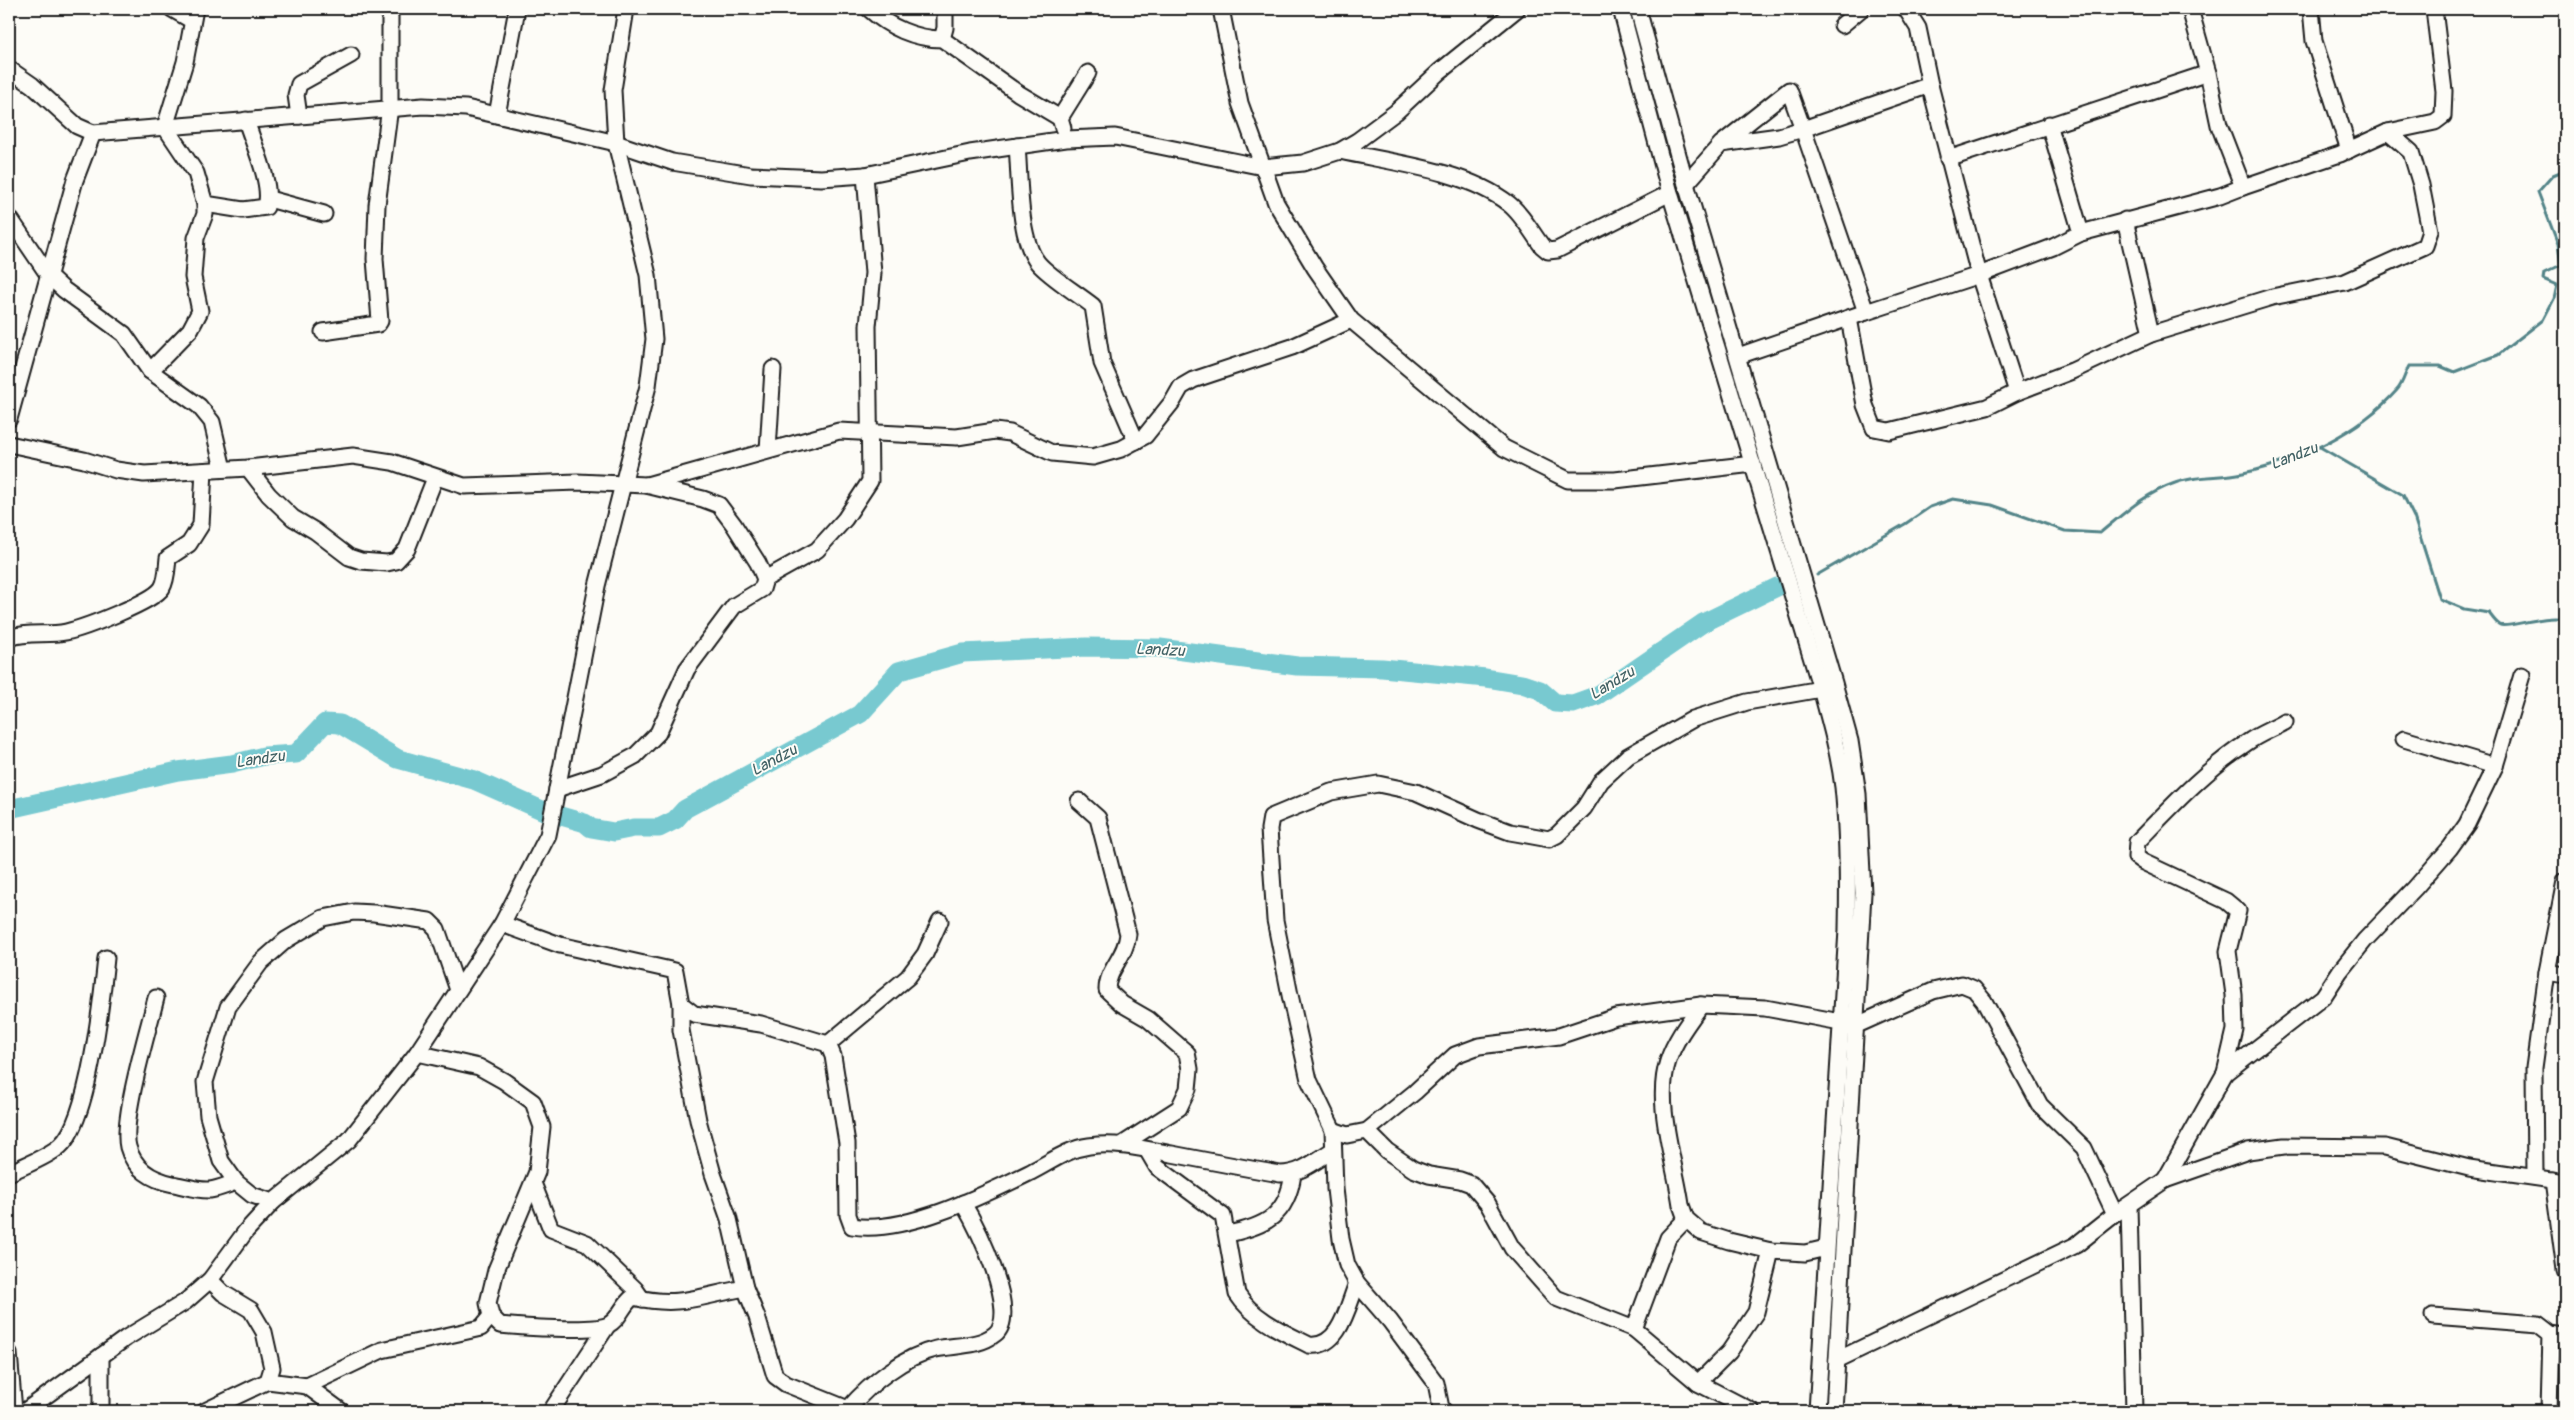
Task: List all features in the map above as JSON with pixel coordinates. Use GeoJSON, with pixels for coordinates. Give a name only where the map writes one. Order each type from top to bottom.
{"type":"FeatureCollection","features":[{"type":"Feature","properties":{"kind":"street"},"geometry":{"type":"LineString","coordinates":[[165,128],[185,62],[193,14],[172,9]]}},
{"type":"Feature","properties":{"kind":"street"},"geometry":{"type":"LineString","coordinates":[[323,332],[378,324],[380,321],[375,259],[377,205],[390,107],[390,9]]}},
{"type":"Feature","properties":{"kind":"street"},"geometry":{"type":"LineString","coordinates":[[497,115],[517,9]]}},
{"type":"Feature","properties":{"kind":"street"},"geometry":{"type":"LineString","coordinates":[[25,1411],[101,1356],[184,1302],[210,1280],[246,1231],[273,1202],[349,1140],[417,1054],[502,924],[548,835],[597,586],[648,386],[654,339],[648,274],[616,143],[613,90],[626,9]]}},
{"type":"Feature","properties":{"kind":"street"},"geometry":{"type":"LineString","coordinates":[[870,9],[892,25],[909,34],[928,39],[942,39],[1018,93],[1060,118],[1066,139]]}},
{"type":"Feature","properties":{"kind":"street"},"geometry":{"type":"LineString","coordinates":[[942,39],[945,28],[945,9]]}},
{"type":"Feature","properties":{"kind":"street"},"geometry":{"type":"LineString","coordinates":[[1221,9],[1240,103],[1276,203],[1315,268],[1351,320],[1504,448],[1568,480],[1615,480],[1753,464]]}},
{"type":"Feature","properties":{"kind":"street"},"geometry":{"type":"LineString","coordinates":[[9,70],[32,85],[76,126],[93,133],[390,107],[423,106],[466,108],[616,143],[672,162],[751,175],[821,178],[865,175],[970,153],[1066,139],[1115,137],[1263,167],[1304,162],[1340,151],[1396,112],[1438,72],[1516,9]]}},
{"type":"Feature","properties":{"kind":"street"},"geometry":{"type":"LineString","coordinates":[[1621,9],[1670,193],[1822,689],[1843,786],[1849,865],[1817,1411]]}},
{"type":"Feature","properties":{"kind":"street"},"geometry":{"type":"LineString","coordinates":[[1638,9],[1686,184],[1850,741],[1858,794],[1862,840],[1863,893],[1834,1411]]}},
{"type":"Feature","properties":{"kind":"street"},"geometry":{"type":"LineString","coordinates":[[1842,25],[1861,9]]}},
{"type":"Feature","properties":{"kind":"street"},"geometry":{"type":"LineString","coordinates":[[1906,9],[1918,28],[1948,159],[1979,275],[2017,392]]}},
{"type":"Feature","properties":{"kind":"street"},"geometry":{"type":"LineString","coordinates":[[2190,9],[2220,125],[2243,187]]}},
{"type":"Feature","properties":{"kind":"street"},"geometry":{"type":"LineString","coordinates":[[2311,9],[2314,40],[2348,150]]}},
{"type":"Feature","properties":{"kind":"street"},"geometry":{"type":"LineString","coordinates":[[1738,356],[1979,275],[2053,247],[2081,233],[2220,196],[2348,150],[2388,132],[2435,122],[2443,116],[2444,91],[2434,9]]}},
{"type":"Feature","properties":{"kind":"street"},"geometry":{"type":"LineString","coordinates":[[299,116],[296,95],[299,84],[351,55]]}},
{"type":"Feature","properties":{"kind":"street"},"geometry":{"type":"LineString","coordinates":[[1060,118],[1088,73]]}},
{"type":"Feature","properties":{"kind":"street"},"geometry":{"type":"LineString","coordinates":[[1948,159],[2208,73]]}},
{"type":"Feature","properties":{"kind":"street"},"geometry":{"type":"LineString","coordinates":[[1721,144],[1779,136],[1930,85]]}},
{"type":"Feature","properties":{"kind":"street"},"geometry":{"type":"LineString","coordinates":[[1686,184],[1721,144],[1790,90],[1866,312]]}},
{"type":"Feature","properties":{"kind":"street"},"geometry":{"type":"LineString","coordinates":[[205,204],[243,210],[260,210],[266,207],[269,199],[263,171],[246,120]]}},
{"type":"Feature","properties":{"kind":"street"},"geometry":{"type":"LineString","coordinates":[[2050,124],[2081,233]]}},
{"type":"Feature","properties":{"kind":"street"},"geometry":{"type":"LineString","coordinates":[[150,371],[190,330],[200,311],[194,276],[196,238],[205,214],[205,204],[196,173],[165,128]]}},
{"type":"Feature","properties":{"kind":"street"},"geometry":{"type":"LineString","coordinates":[[1849,318],[1865,405],[1871,425],[1880,431],[1905,428],[1987,406],[2017,392],[2072,372],[2151,334],[2272,297],[2345,282],[2425,246],[2430,231],[2421,185],[2411,152],[2388,132]]}},
{"type":"Feature","properties":{"kind":"street"},"geometry":{"type":"LineString","coordinates":[[9,419],[75,180],[93,133]]}},
{"type":"Feature","properties":{"kind":"street"},"geometry":{"type":"LineString","coordinates":[[1017,146],[1024,226],[1031,251],[1038,264],[1093,306],[1102,363],[1136,441]]}},
{"type":"Feature","properties":{"kind":"street"},"geometry":{"type":"LineString","coordinates":[[1340,151],[1435,172],[1484,188],[1510,205],[1548,251],[1557,250],[1670,193]]}},
{"type":"Feature","properties":{"kind":"street"},"geometry":{"type":"LineString","coordinates":[[557,789],[602,774],[635,756],[658,733],[687,669],[734,606],[762,589],[765,579],[817,550],[845,519],[870,481],[871,432],[868,326],[873,273],[865,175]]}},
{"type":"Feature","properties":{"kind":"street"},"geometry":{"type":"LineString","coordinates":[[269,199],[324,214]]}},
{"type":"Feature","properties":{"kind":"street"},"geometry":{"type":"LineString","coordinates":[[9,216],[49,276],[124,334],[150,371],[200,406],[212,422],[223,469]]}},
{"type":"Feature","properties":{"kind":"street"},"geometry":{"type":"LineString","coordinates":[[2125,220],[2151,334]]}},
{"type":"Feature","properties":{"kind":"street"},"geometry":{"type":"LineString","coordinates":[[646,485],[839,431],[956,437],[994,431],[1010,433],[1052,452],[1093,457],[1121,449],[1145,436],[1173,402],[1181,387],[1193,380],[1292,347],[1351,320]]}},
{"type":"Feature","properties":{"kind":"street"},"geometry":{"type":"LineString","coordinates":[[768,450],[772,369]]}},
{"type":"Feature","properties":{"kind":"street"},"geometry":{"type":"LineString","coordinates":[[9,444],[84,460],[116,470],[144,474],[248,468],[353,456],[392,462],[435,478],[464,486],[576,482],[646,485],[703,499],[719,505],[739,532],[765,579]]}},
{"type":"Feature","properties":{"kind":"street"},"geometry":{"type":"LineString","coordinates":[[248,468],[269,495],[293,518],[315,531],[349,557],[361,561],[387,563],[396,561],[407,549],[435,478]]}},
{"type":"Feature","properties":{"kind":"street"},"geometry":{"type":"LineString","coordinates":[[9,637],[65,632],[110,617],[150,599],[162,588],[168,558],[189,544],[201,525],[204,471]]}},
{"type":"Feature","properties":{"kind":"street"},"geometry":{"type":"LineString","coordinates":[[2225,1073],[2323,996],[2365,940],[2450,848],[2467,824],[2494,766],[2522,675]]}},
{"type":"Feature","properties":{"kind":"street"},"geometry":{"type":"LineString","coordinates":[[1444,1411],[1441,1408],[1436,1383],[1390,1321],[1358,1283],[1347,1264],[1341,1239],[1333,1130],[1308,1080],[1275,920],[1269,829],[1270,817],[1331,792],[1378,784],[1416,792],[1510,832],[1549,839],[1557,835],[1584,808],[1602,781],[1628,756],[1693,719],[1747,702],[1822,689]]}},
{"type":"Feature","properties":{"kind":"street"},"geometry":{"type":"LineString","coordinates":[[2165,1180],[2225,1073],[2235,1030],[2234,995],[2228,951],[2238,911],[2226,901],[2176,880],[2143,862],[2136,856],[2134,850],[2137,842],[2184,794],[2219,764],[2248,742],[2285,722]]}},
{"type":"Feature","properties":{"kind":"street"},"geometry":{"type":"LineString","coordinates":[[2404,739],[2494,766]]}},
{"type":"Feature","properties":{"kind":"street"},"geometry":{"type":"LineString","coordinates":[[1079,802],[1098,818],[1128,934],[1127,948],[1107,980],[1106,990],[1122,1004],[1148,1019],[1182,1048],[1187,1053],[1190,1069],[1188,1090],[1179,1108],[1123,1144]]}},
{"type":"Feature","properties":{"kind":"street"},"geometry":{"type":"LineString","coordinates":[[2535,1177],[2534,1068],[2547,972],[2565,881]]}},
{"type":"Feature","properties":{"kind":"street"},"geometry":{"type":"LineString","coordinates":[[273,1202],[252,1195],[236,1182],[221,1161],[208,1116],[205,1082],[228,1007],[261,962],[286,940],[323,918],[354,912],[429,921],[437,929],[458,990]]}},
{"type":"Feature","properties":{"kind":"street"},"geometry":{"type":"LineString","coordinates":[[828,1044],[908,977],[925,954],[940,922]]}},
{"type":"Feature","properties":{"kind":"street"},"geometry":{"type":"LineString","coordinates":[[502,924],[560,945],[675,971],[681,1004],[681,1030],[698,1120],[713,1174],[729,1219],[745,1288],[757,1317],[775,1376],[786,1384],[851,1409],[862,1392],[919,1356],[937,1349],[985,1340],[996,1333],[1000,1326],[1000,1292],[992,1258],[963,1203]]}},
{"type":"Feature","properties":{"kind":"street"},"geometry":{"type":"LineString","coordinates":[[9,1173],[60,1146],[72,1130],[90,1066],[99,1017],[106,958]]}},
{"type":"Feature","properties":{"kind":"street"},"geometry":{"type":"LineString","coordinates":[[2547,972],[2565,975]]}},
{"type":"Feature","properties":{"kind":"street"},"geometry":{"type":"LineString","coordinates":[[1333,1130],[1347,1135],[1366,1131],[1415,1092],[1455,1055],[1479,1046],[1559,1036],[1616,1017],[1701,1005],[1766,1008],[1857,1025],[1932,991],[1962,984],[1974,988],[1984,1002],[2040,1105],[2084,1148],[2115,1214]]}},
{"type":"Feature","properties":{"kind":"street"},"geometry":{"type":"LineString","coordinates":[[156,998],[138,1071],[129,1120],[128,1145],[130,1154],[141,1170],[162,1182],[209,1190],[236,1182]]}},
{"type":"Feature","properties":{"kind":"street"},"geometry":{"type":"LineString","coordinates":[[681,1004],[694,1014],[761,1024],[828,1044]]}},
{"type":"Feature","properties":{"kind":"street"},"geometry":{"type":"LineString","coordinates":[[1701,1005],[1680,1034],[1668,1061],[1662,1091],[1681,1205],[1686,1219],[1701,1232],[1771,1251],[1804,1253],[1826,1248]]}},
{"type":"Feature","properties":{"kind":"street"},"geometry":{"type":"LineString","coordinates":[[828,1044],[833,1056],[847,1143],[848,1215],[852,1226],[864,1228],[898,1225],[963,1203],[1032,1172],[1068,1151],[1090,1146],[1123,1144],[1250,1169],[1293,1174],[1333,1150]]}},
{"type":"Feature","properties":{"kind":"street"},"geometry":{"type":"LineString","coordinates":[[417,1054],[479,1067],[533,1102],[542,1127],[538,1165],[496,1270],[488,1303],[491,1316],[500,1325],[577,1328],[607,1326]]}},
{"type":"Feature","properties":{"kind":"street"},"geometry":{"type":"LineString","coordinates":[[1366,1131],[1387,1152],[1413,1168],[1429,1175],[1460,1180],[1471,1184],[1488,1204],[1512,1248],[1556,1298],[1634,1329],[1698,1383],[1752,1411]]}},
{"type":"Feature","properties":{"kind":"street"},"geometry":{"type":"LineString","coordinates":[[1837,1360],[2076,1245],[2115,1214],[2165,1180],[2248,1151],[2284,1146],[2336,1145],[2385,1147],[2469,1168],[2559,1181],[2565,1270]]}},
{"type":"Feature","properties":{"kind":"street"},"geometry":{"type":"LineString","coordinates":[[1147,1150],[1162,1171],[1223,1216],[1228,1234],[1235,1286],[1242,1302],[1261,1319],[1309,1344],[1318,1346],[1327,1343],[1337,1332],[1358,1283]]}},
{"type":"Feature","properties":{"kind":"street"},"geometry":{"type":"LineString","coordinates":[[1228,1234],[1255,1228],[1273,1217],[1285,1200],[1293,1174]]}},
{"type":"Feature","properties":{"kind":"street"},"geometry":{"type":"LineString","coordinates":[[532,1183],[551,1230],[587,1243],[635,1289],[642,1299]]}},
{"type":"Feature","properties":{"kind":"street"},"geometry":{"type":"LineString","coordinates":[[2129,1206],[2134,1411]]}},
{"type":"Feature","properties":{"kind":"street"},"geometry":{"type":"LineString","coordinates":[[1634,1329],[1668,1238],[1686,1219]]}},
{"type":"Feature","properties":{"kind":"street"},"geometry":{"type":"LineString","coordinates":[[1698,1383],[1729,1352],[1756,1312],[1771,1251]]}},
{"type":"Feature","properties":{"kind":"street"},"geometry":{"type":"LineString","coordinates":[[210,1280],[223,1293],[251,1310],[264,1332],[272,1368],[268,1381]]}},
{"type":"Feature","properties":{"kind":"street"},"geometry":{"type":"LineString","coordinates":[[551,1411],[607,1326],[618,1318],[626,1302],[632,1297],[681,1303],[745,1288]]}},
{"type":"Feature","properties":{"kind":"street"},"geometry":{"type":"LineString","coordinates":[[307,1386],[382,1350],[481,1328],[491,1316]]}},
{"type":"Feature","properties":{"kind":"street"},"geometry":{"type":"LineString","coordinates":[[2432,1316],[2538,1324],[2558,1335],[2549,1411]]}},
{"type":"Feature","properties":{"kind":"street"},"geometry":{"type":"LineString","coordinates":[[9,1353],[14,1411]]}},
{"type":"Feature","properties":{"kind":"street"},"geometry":{"type":"LineString","coordinates":[[101,1356],[101,1411]]}},
{"type":"Feature","properties":{"kind":"street"},"geometry":{"type":"LineString","coordinates":[[205,1411],[268,1381],[307,1386],[341,1411]]}},
{"type":"Feature","properties":{"kind":"waterway","name":"Landzu"},"geometry":{"type":"LineString","coordinates":[[1817,575],[1905,524],[1930,507],[1953,499],[1992,505],[2065,531],[2100,533],[2145,498],[2164,487],[2183,480],[2235,475],[2264,468],[2306,453],[2326,443],[2346,432],[2382,405],[2399,388],[2409,366],[2440,366],[2454,372],[2498,355],[2543,320],[2554,299],[2557,285],[2543,279],[2544,273],[2561,265],[2558,244],[2538,192],[2553,175],[2565,170]]}},
{"type":"Feature","properties":{"kind":"waterway"},"geometry":{"type":"LineString","coordinates":[[2320,447],[2403,495],[2414,517],[2440,599],[2464,609],[2489,613],[2497,623],[2504,626],[2547,618],[2565,619]]}},
{"type":"Feature","properties":{"kind":"waterway","name":"Landzu"},"geometry":{"type":"LineString","coordinates":[[561,816],[585,823],[591,828],[614,832],[634,828],[659,828],[675,820],[685,809],[860,714],[899,671],[963,653],[1086,647],[1160,648],[1297,666],[1382,668],[1486,678],[1522,684],[1540,690],[1555,703],[1573,704],[1598,695],[1703,623],[1777,587]]}},
{"type":"Feature","properties":{"kind":"waterway","name":"Landzu"},"geometry":{"type":"LineString","coordinates":[[9,809],[178,771],[232,764],[264,756],[296,754],[325,723],[340,724],[398,759],[474,780],[544,811]]}}]}
